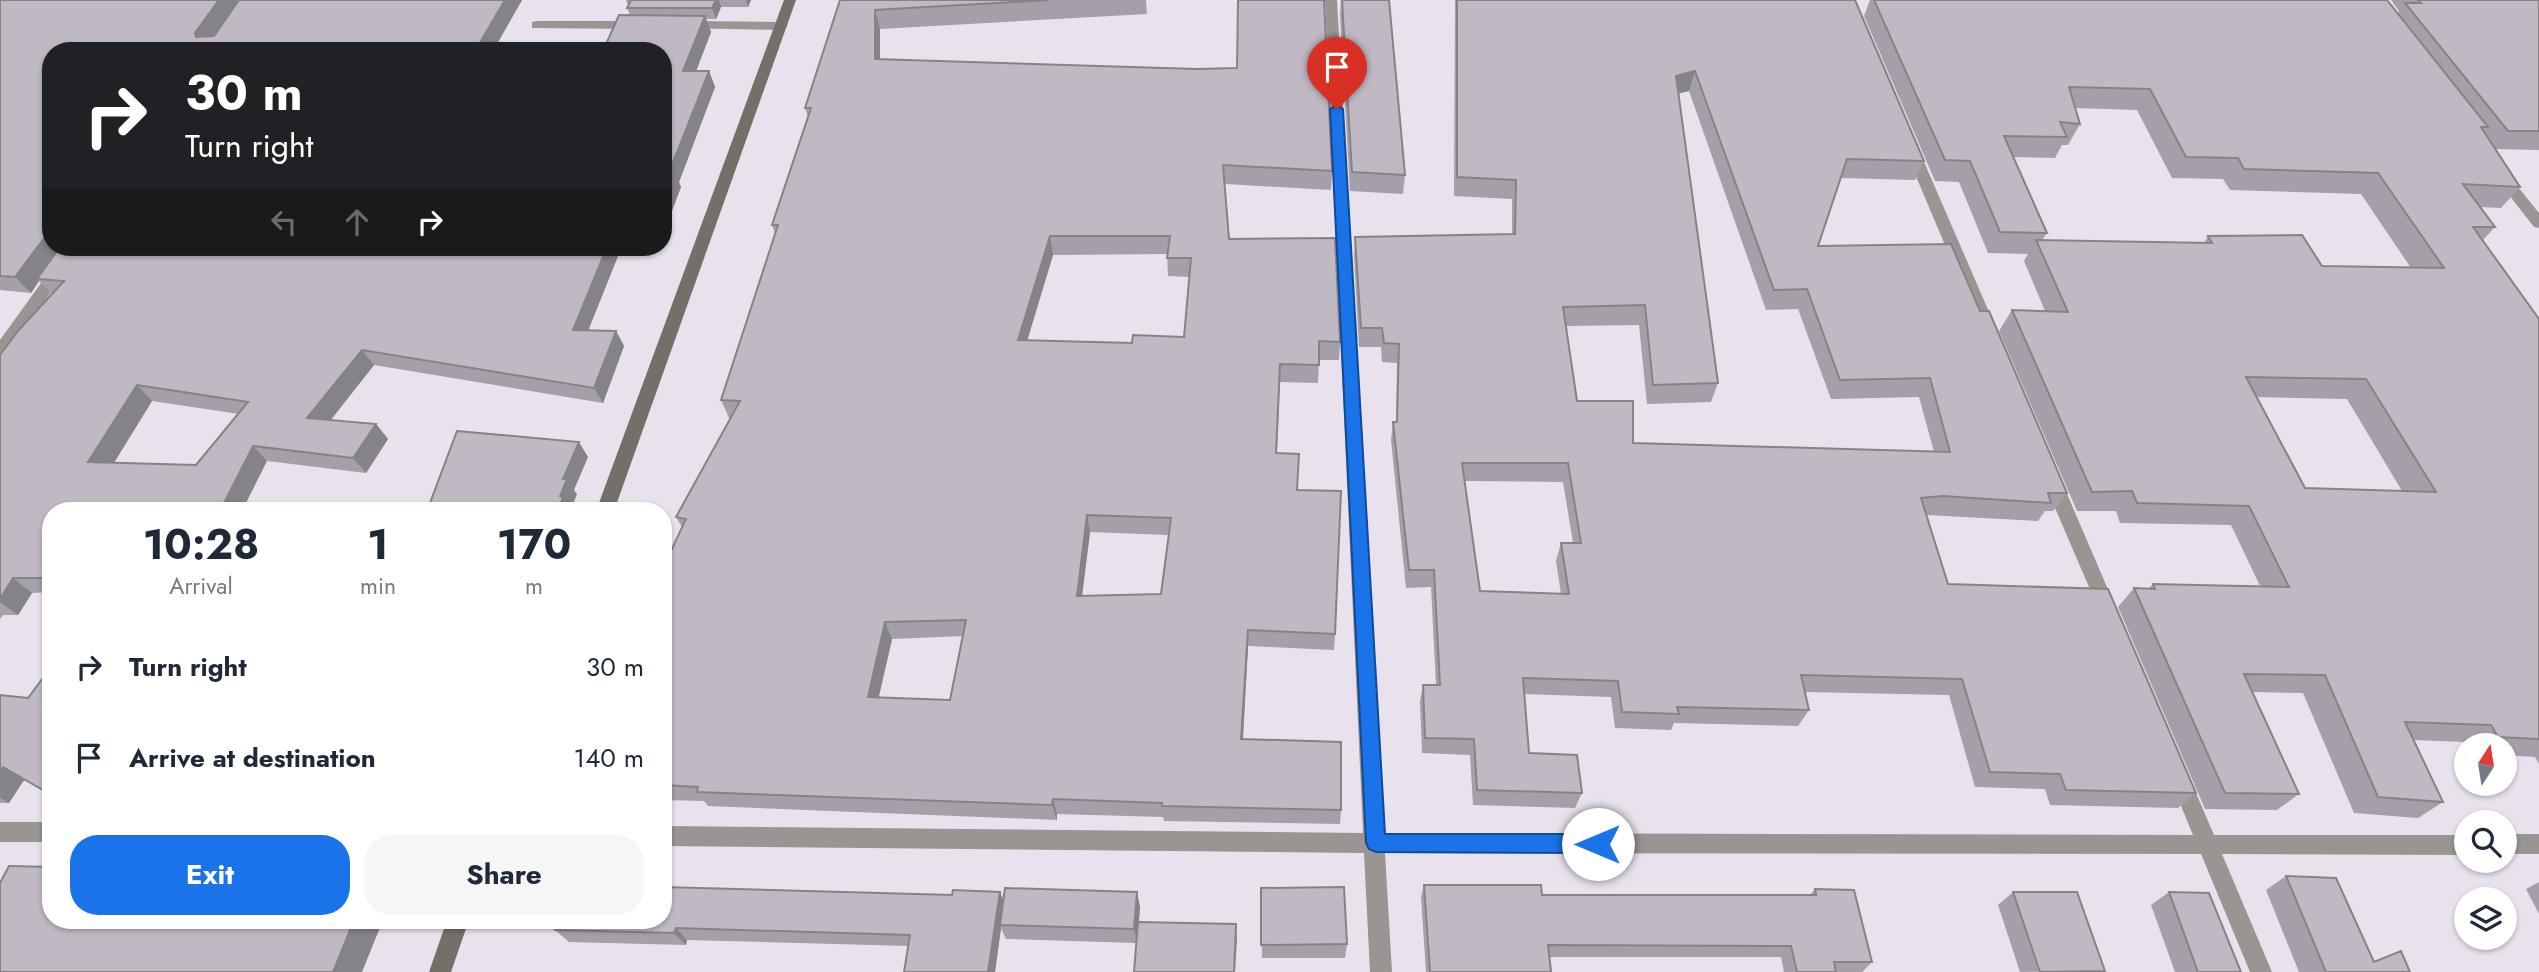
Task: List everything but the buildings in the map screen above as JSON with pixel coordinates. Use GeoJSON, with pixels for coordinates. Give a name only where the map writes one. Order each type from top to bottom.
{"type":"FeatureCollection","features":[{"type":"Feature","properties":{"kind":"street"},"geometry":{"type":"LineString","coordinates":[[608,502],[790,0]]}},
{"type":"Feature","properties":{"kind":"street"},"geometry":{"type":"LineString","coordinates":[[1331,0],[1381,972]]}},
{"type":"Feature","properties":{"kind":"street"},"geometry":{"type":"LineString","coordinates":[[537,25],[781,26]]}},
{"type":"Feature","properties":{"kind":"street"},"geometry":{"type":"LineString","coordinates":[[1902,128],[1995,346]]}},
{"type":"Feature","properties":{"kind":"street"},"geometry":{"type":"LineString","coordinates":[[2489,159],[2539,223]]}},
{"type":"Feature","properties":{"kind":"street"},"geometry":{"type":"LineString","coordinates":[[0,352],[69,256]]}},
{"type":"Feature","properties":{"kind":"street"},"geometry":{"type":"LineString","coordinates":[[2045,461],[2116,628]]}},
{"type":"Feature","properties":{"kind":"street"},"geometry":{"type":"LineString","coordinates":[[2170,756],[2261,972]]}},
{"type":"Feature","properties":{"kind":"street"},"geometry":{"type":"LineString","coordinates":[[0,832],[42,832]]}},
{"type":"Feature","properties":{"kind":"street"},"geometry":{"type":"LineString","coordinates":[[672,836],[1376,843],[2454,845]]}},
{"type":"Feature","properties":{"kind":"street"},"geometry":{"type":"LineString","coordinates":[[2517,844],[2539,844]]}},
{"type":"Feature","properties":{"kind":"street"},"geometry":{"type":"LineString","coordinates":[[440,972],[455,929]]}},
{"type":"Feature","properties":{"kind":"route"},"geometry":{"type":"LineString","coordinates":[[1337,109],[1376,843],[1598,844]]}}]}
